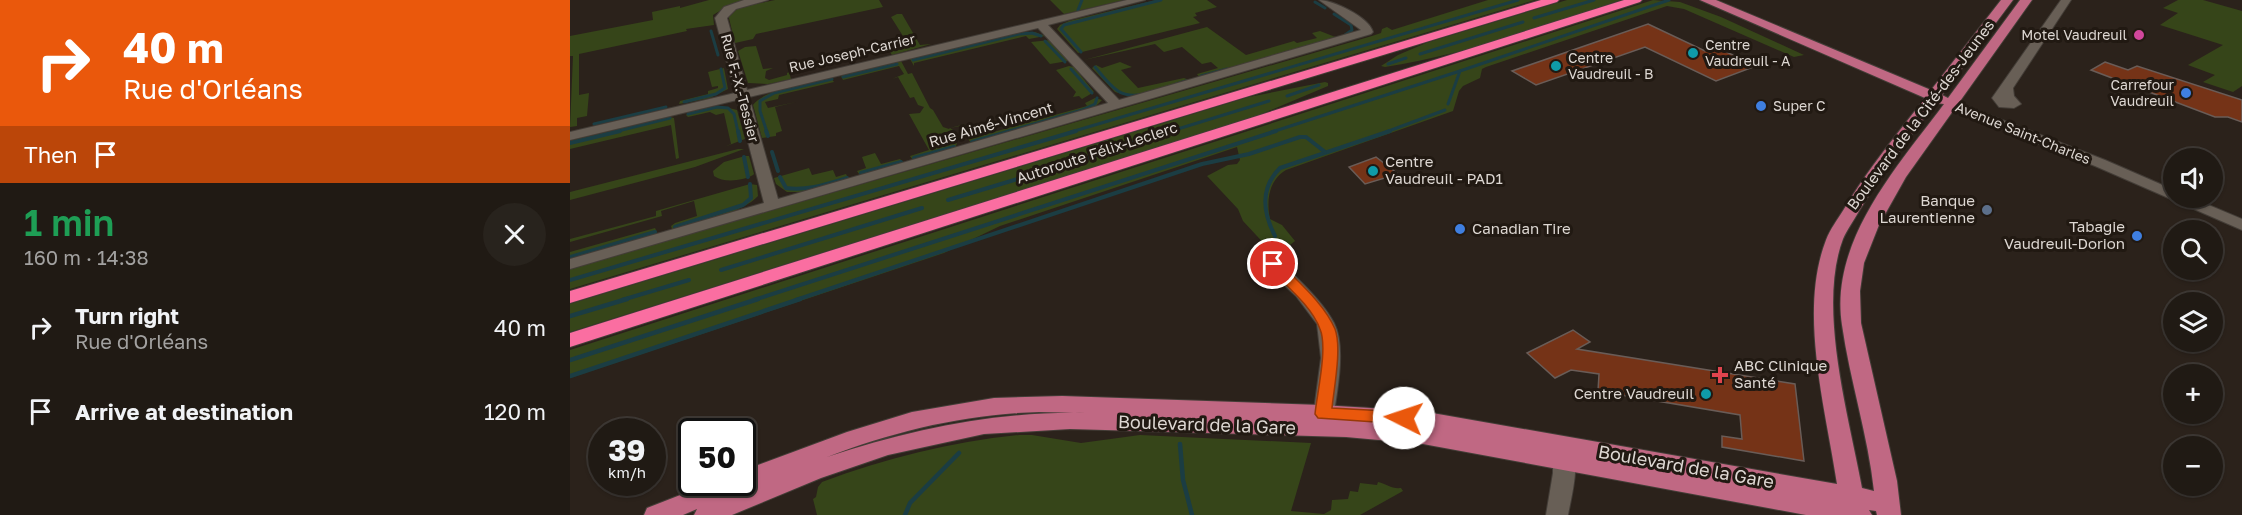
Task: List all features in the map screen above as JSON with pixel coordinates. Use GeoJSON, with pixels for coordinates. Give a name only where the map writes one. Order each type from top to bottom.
{"type":"FeatureCollection","features":[{"type":"Feature","properties":{"kind":"highway","name":"Autoroute Félix-Leclerc"},"geometry":{"type":"LineString","coordinates":[[570,297],[1553,0]]}},
{"type":"Feature","properties":{"kind":"highway","name":"Autoroute Félix-Leclerc"},"geometry":{"type":"LineString","coordinates":[[570,340],[1636,0]]}},
{"type":"Feature","properties":{"kind":"main road","name":"Avenue Saint-Charles"},"geometry":{"type":"LineString","coordinates":[[1706,0],[1940,100]]}},
{"type":"Feature","properties":{"kind":"main road","name":"Avenue Saint-Charles"},"geometry":{"type":"LineString","coordinates":[[1722,0],[1940,100]]}},
{"type":"Feature","properties":{"kind":"main road","name":"Boulevard de la Cité-des-Jeunes"},"geometry":{"type":"LineString","coordinates":[[1888,509],[1878,446],[1852,330],[1850,303],[1853,270],[1870,225],[1940,100],[2007,0]]}},
{"type":"Feature","properties":{"kind":"main road","name":"Boulevard de la Cité-des-Jeunes"},"geometry":{"type":"LineString","coordinates":[[1855,510],[1824,331],[1826,269],[1835,238],[1848,212],[1875,172],[2026,0]]}},
{"type":"Feature","properties":{"kind":"main road"},"geometry":{"type":"LineString","coordinates":[[1897,81],[1916,103],[1940,100]]}},
{"type":"Feature","properties":{"kind":"main road","name":"Boulevard de la Gare"},"geometry":{"type":"LineString","coordinates":[[756,476],[875,431],[933,416],[988,406],[1035,405],[1322,421]]}},
{"type":"Feature","properties":{"kind":"main road","name":"Boulevard de la Gare"},"geometry":{"type":"LineString","coordinates":[[706,515],[813,471],[868,452],[930,436],[984,426],[1070,420],[1434,421],[1563,453],[1855,510],[1888,509]]}},
{"type":"Feature","properties":{"kind":"main road"},"geometry":{"type":"LineString","coordinates":[[656,515],[704,496]]}},
{"type":"Feature","properties":{"kind":"street","name":"Rue F.-X.-Tessier"},"geometry":{"type":"LineString","coordinates":[[763,0],[732,7],[721,14],[772,205]]}},
{"type":"Feature","properties":{"kind":"street","name":"Rue Joseph-Carrier"},"geometry":{"type":"LineString","coordinates":[[570,136],[1140,0]]}},
{"type":"Feature","properties":{"kind":"street","name":"Rue Aimé-Vincent"},"geometry":{"type":"LineString","coordinates":[[570,264],[1367,32],[1362,24],[1324,0]]}},
{"type":"Feature","properties":{"kind":"street"},"geometry":{"type":"LineString","coordinates":[[2007,88],[2066,0]]}},
{"type":"Feature","properties":{"kind":"street"},"geometry":{"type":"LineString","coordinates":[[1041,24],[1118,106]]}},
{"type":"Feature","properties":{"kind":"street","name":"Avenue Saint-Charles"},"geometry":{"type":"LineString","coordinates":[[1940,100],[2163,184]]}},
{"type":"Feature","properties":{"kind":"street","name":"Avenue Saint-Charles"},"geometry":{"type":"LineString","coordinates":[[1940,100],[2100,163],[2163,191]]}},
{"type":"Feature","properties":{"kind":"street"},"geometry":{"type":"LineString","coordinates":[[2202,208],[2242,225]]}},
{"type":"Feature","properties":{"kind":"street"},"geometry":{"type":"LineString","coordinates":[[2221,208],[2242,217]]}},
{"type":"Feature","properties":{"kind":"street"},"geometry":{"type":"LineString","coordinates":[[1265,260],[1275,266],[1314,307],[1328,330],[1329,352],[1322,421]]}},
{"type":"Feature","properties":{"kind":"street"},"geometry":{"type":"LineString","coordinates":[[1557,515],[1563,453]]}},
{"type":"Feature","properties":{"kind":"green space"},"geometry":{"type":"Polygon","coordinates":[[[709,0],[752,0],[728,6],[713,15],[714,25],[686,29],[687,31],[579,54],[579,95],[589,93],[587,116],[577,118],[577,126],[570,127],[573,56],[570,56],[570,36],[653,20],[652,12],[680,6],[680,8],[709,0]]]}},
{"type":"Feature","properties":{"kind":"green space"},"geometry":{"type":"Polygon","coordinates":[[[775,0],[879,0],[883,7],[756,34],[753,39],[735,43],[728,14],[737,8],[775,0]]]}},
{"type":"Feature","properties":{"kind":"green space"},"geometry":{"type":"Polygon","coordinates":[[[1050,0],[1124,0],[1064,14],[1050,0]]]}},
{"type":"Feature","properties":{"kind":"green space"},"geometry":{"type":"Polygon","coordinates":[[[1156,0],[1207,0],[1217,7],[1195,13],[1197,16],[1193,17],[1200,23],[1078,53],[1057,29],[1069,21],[1156,0]]]}},
{"type":"Feature","properties":{"kind":"green space"},"geometry":{"type":"Polygon","coordinates":[[[1488,0],[1535,0],[570,289],[570,269],[1372,36],[1381,33],[1382,29],[1387,27],[1392,30],[1488,0]]]}},
{"type":"Feature","properties":{"kind":"green space"},"geometry":{"type":"Polygon","coordinates":[[[1567,0],[1621,0],[1475,47],[1415,62],[1381,66],[1398,55],[1426,43],[1567,0]]]}},
{"type":"Feature","properties":{"kind":"green space"},"geometry":{"type":"Polygon","coordinates":[[[1653,0],[1680,2],[1721,17],[1804,55],[1794,57],[1684,9],[1667,6],[1486,67],[1482,69],[1480,78],[1463,86],[1459,91],[1453,111],[1286,170],[1272,185],[1268,205],[1270,219],[1282,225],[1295,241],[1284,250],[1275,253],[1270,250],[1243,221],[1238,209],[1207,176],[1228,165],[1237,164],[1240,160],[1237,147],[1000,226],[944,253],[570,378],[570,350],[1653,0]]]}},
{"type":"Feature","properties":{"kind":"green space"},"geometry":{"type":"Polygon","coordinates":[[[2178,0],[2203,0],[2242,11],[2242,86],[2233,92],[2203,82],[2215,75],[2188,65],[2223,45],[2160,25],[2178,13],[2163,8],[2178,0]]]}},
{"type":"Feature","properties":{"kind":"green space"},"geometry":{"type":"Polygon","coordinates":[[[902,14],[920,45],[931,44],[892,55],[888,49],[892,51],[912,46],[913,43],[907,38],[892,41],[903,36],[891,17],[902,14]]]}},
{"type":"Feature","properties":{"kind":"green space"},"geometry":{"type":"Polygon","coordinates":[[[1207,27],[1246,55],[1294,41],[1297,43],[1317,38],[1312,33],[1320,31],[1338,38],[1199,77],[1197,74],[1218,68],[1211,62],[1202,64],[1182,47],[1164,52],[1155,44],[1084,60],[1207,27]]]}},
{"type":"Feature","properties":{"kind":"green space"},"geometry":{"type":"Polygon","coordinates":[[[1035,32],[1045,36],[1029,39],[1026,36],[914,63],[914,66],[910,59],[1020,33],[1035,32]]]}},
{"type":"Feature","properties":{"kind":"green space"},"geometry":{"type":"Polygon","coordinates":[[[1050,40],[1068,61],[1050,64],[1031,42],[1050,40]]]}},
{"type":"Feature","properties":{"kind":"green space"},"geometry":{"type":"Polygon","coordinates":[[[756,46],[763,69],[773,68],[766,71],[765,78],[769,80],[787,75],[789,72],[791,79],[768,84],[748,83],[738,51],[745,47],[756,46]]]}},
{"type":"Feature","properties":{"kind":"green space"},"geometry":{"type":"Polygon","coordinates":[[[901,61],[908,74],[912,73],[930,108],[943,127],[953,130],[943,133],[948,145],[957,143],[955,149],[912,159],[910,156],[929,150],[909,114],[920,113],[924,107],[918,105],[914,97],[910,98],[898,77],[892,79],[904,74],[899,66],[843,80],[841,76],[901,61]]]}},
{"type":"Feature","properties":{"kind":"green space"},"geometry":{"type":"Polygon","coordinates":[[[1120,62],[1132,67],[1121,70],[1138,88],[1184,78],[1189,80],[1138,96],[1128,96],[1115,92],[1092,68],[1096,65],[1102,68],[1120,62]]]}},
{"type":"Feature","properties":{"kind":"green space"},"geometry":{"type":"Polygon","coordinates":[[[1069,66],[1074,67],[1094,92],[1082,99],[1079,96],[1073,97],[1076,92],[1056,70],[1069,66]]]}},
{"type":"Feature","properties":{"kind":"green space"},"geometry":{"type":"Polygon","coordinates":[[[724,68],[728,89],[710,98],[679,104],[680,101],[708,94],[708,91],[718,88],[718,86],[712,87],[708,72],[724,68]]]}},
{"type":"Feature","properties":{"kind":"green space"},"geometry":{"type":"Polygon","coordinates":[[[831,78],[834,82],[779,95],[778,99],[765,102],[768,108],[796,102],[775,107],[782,131],[776,133],[776,136],[762,138],[753,105],[759,99],[778,90],[831,78]]]}},
{"type":"Feature","properties":{"kind":"green space"},"geometry":{"type":"Polygon","coordinates":[[[1325,82],[1328,86],[1259,115],[570,332],[570,304],[1249,97],[1325,82]]]}},
{"type":"Feature","properties":{"kind":"green space"},"geometry":{"type":"Polygon","coordinates":[[[1095,98],[1102,100],[1095,107],[971,143],[968,139],[1087,106],[1085,103],[1095,98]]]}},
{"type":"Feature","properties":{"kind":"green space"},"geometry":{"type":"Polygon","coordinates":[[[721,106],[737,110],[745,139],[724,147],[731,144],[724,113],[716,115],[710,112],[688,117],[686,115],[689,112],[721,106]]]}},
{"type":"Feature","properties":{"kind":"green space"},"geometry":{"type":"Polygon","coordinates":[[[670,117],[674,118],[679,158],[676,159],[671,125],[570,149],[570,141],[670,117]]]}},
{"type":"Feature","properties":{"kind":"green space"},"geometry":{"type":"Polygon","coordinates":[[[744,149],[695,167],[570,200],[570,192],[744,149]]]}},
{"type":"Feature","properties":{"kind":"green space"},"geometry":{"type":"Polygon","coordinates":[[[875,153],[881,164],[900,159],[903,162],[859,174],[857,171],[866,168],[862,157],[875,153]]]}},
{"type":"Feature","properties":{"kind":"green space"},"geometry":{"type":"Polygon","coordinates":[[[749,156],[753,175],[733,180],[723,180],[714,176],[713,171],[724,162],[749,156]]]}},
{"type":"Feature","properties":{"kind":"green space"},"geometry":{"type":"Polygon","coordinates":[[[809,168],[812,175],[833,170],[836,177],[846,174],[848,178],[806,192],[787,192],[776,184],[774,178],[809,168]]]}},
{"type":"Feature","properties":{"kind":"green space"},"geometry":{"type":"Polygon","coordinates":[[[750,184],[757,185],[758,196],[751,202],[731,213],[705,222],[672,229],[671,226],[675,223],[697,216],[694,201],[661,211],[662,216],[570,242],[570,239],[656,216],[656,211],[750,184]]]}},
{"type":"Feature","properties":{"kind":"green space"},"geometry":{"type":"Polygon","coordinates":[[[655,228],[656,234],[570,259],[570,252],[655,228]]]}},
{"type":"Feature","properties":{"kind":"green space"},"geometry":{"type":"Polygon","coordinates":[[[1019,435],[1081,443],[1140,435],[1311,443],[1291,511],[1324,514],[1331,510],[1332,500],[1348,499],[1350,491],[1358,492],[1360,483],[1377,485],[1378,482],[1401,488],[1403,491],[1360,515],[817,515],[813,499],[822,482],[919,452],[1019,435]]]}},
{"type":"Feature","properties":{"kind":"building","name":"Centre Vaudreuil - A"},"geometry":{"type":"Polygon","coordinates":[[[1648,24],[1705,51],[1716,47],[1756,66],[1716,81],[1645,47],[1536,85],[1512,71],[1648,24]]]}},
{"type":"Feature","properties":{"kind":"building","name":"Carrefour Vaudreuil"},"geometry":{"type":"Polygon","coordinates":[[[2105,62],[2128,70],[2137,66],[2242,100],[2242,122],[2228,117],[2215,117],[2091,70],[2105,62]]]}},
{"type":"Feature","properties":{"kind":"building","name":"Centre Vaudreuil - PAD1"},"geometry":{"type":"Polygon","coordinates":[[[1376,157],[1398,174],[1365,184],[1349,167],[1376,157]]]}},
{"type":"Feature","properties":{"kind":"building","name":"Centre Vaudreuil"},"geometry":{"type":"Polygon","coordinates":[[[1573,330],[1590,342],[1577,349],[1795,384],[1804,461],[1722,447],[1722,436],[1742,439],[1740,415],[1598,391],[1599,374],[1571,370],[1555,378],[1527,353],[1573,330]]]}},
{"type":"Feature","properties":{"kind":"waterway"},"geometry":{"type":"LineString","coordinates":[[1078,10],[1082,0]]}},
{"type":"Feature","properties":{"kind":"waterway"},"geometry":{"type":"LineString","coordinates":[[1081,52],[1061,29],[1064,25],[1161,0]]}},
{"type":"Feature","properties":{"kind":"waterway"},"geometry":{"type":"LineString","coordinates":[[1071,132],[1518,0]]}},
{"type":"Feature","properties":{"kind":"waterway"},"geometry":{"type":"LineString","coordinates":[[1534,18],[1594,0]]}},
{"type":"Feature","properties":{"kind":"waterway"},"geometry":{"type":"LineString","coordinates":[[1460,71],[1669,0]]}},
{"type":"Feature","properties":{"kind":"waterway"},"geometry":{"type":"LineString","coordinates":[[1315,2],[1325,8]]}},
{"type":"Feature","properties":{"kind":"waterway"},"geometry":{"type":"LineString","coordinates":[[1334,14],[1351,25],[1352,30],[1345,35]]}},
{"type":"Feature","properties":{"kind":"waterway"},"geometry":{"type":"LineString","coordinates":[[1420,54],[1523,22]]}},
{"type":"Feature","properties":{"kind":"waterway"},"geometry":{"type":"LineString","coordinates":[[711,31],[718,55]]}},
{"type":"Feature","properties":{"kind":"waterway"},"geometry":{"type":"LineString","coordinates":[[913,60],[1019,34],[1032,33],[1041,36]]}},
{"type":"Feature","properties":{"kind":"waterway"},"geometry":{"type":"LineString","coordinates":[[1045,41],[1065,62]]}},
{"type":"Feature","properties":{"kind":"waterway"},"geometry":{"type":"LineString","coordinates":[[1388,64],[1406,58]]}},
{"type":"Feature","properties":{"kind":"waterway"},"geometry":{"type":"LineString","coordinates":[[843,77],[897,64]]}},
{"type":"Feature","properties":{"kind":"waterway"},"geometry":{"type":"LineString","coordinates":[[1095,67],[1112,86],[1125,94],[1143,94],[1186,81]]}},
{"type":"Feature","properties":{"kind":"waterway"},"geometry":{"type":"LineString","coordinates":[[684,102],[716,94],[725,88],[721,69]]}},
{"type":"Feature","properties":{"kind":"waterway"},"geometry":{"type":"LineString","coordinates":[[1071,69],[1092,93]]}},
{"type":"Feature","properties":{"kind":"waterway"},"geometry":{"type":"LineString","coordinates":[[1201,76],[1227,69]]}},
{"type":"Feature","properties":{"kind":"waterway"},"geometry":{"type":"LineString","coordinates":[[1272,132],[1460,71]]}},
{"type":"Feature","properties":{"kind":"waterway"},"geometry":{"type":"LineString","coordinates":[[1448,104],[1460,71]]}},
{"type":"Feature","properties":{"kind":"waterway"},"geometry":{"type":"LineString","coordinates":[[767,132],[760,111],[760,101],[774,93],[832,79]]}},
{"type":"Feature","properties":{"kind":"waterway"},"geometry":{"type":"LineString","coordinates":[[1287,96],[1319,85]]}},
{"type":"Feature","properties":{"kind":"waterway"},"geometry":{"type":"LineString","coordinates":[[1006,132],[1082,110],[1095,104],[1097,98]]}},
{"type":"Feature","properties":{"kind":"waterway"},"geometry":{"type":"LineString","coordinates":[[1168,132],[1269,101]]}},
{"type":"Feature","properties":{"kind":"waterway"},"geometry":{"type":"LineString","coordinates":[[594,124],[666,107]]}},
{"type":"Feature","properties":{"kind":"waterway"},"geometry":{"type":"LineString","coordinates":[[688,114],[717,107],[728,108],[734,114],[738,132]]}},
{"type":"Feature","properties":{"kind":"waterway"},"geometry":{"type":"LineString","coordinates":[[1386,132],[1445,110]]}},
{"type":"Feature","properties":{"kind":"waterway"},"geometry":{"type":"LineString","coordinates":[[614,132],[670,118]]}},
{"type":"Feature","properties":{"kind":"waterway"},"geometry":{"type":"LineString","coordinates":[[570,143],[620,131]]}},
{"type":"Feature","properties":{"kind":"waterway"},"geometry":{"type":"LineString","coordinates":[[738,131],[740,141]]}},
{"type":"Feature","properties":{"kind":"waterway"},"geometry":{"type":"LineString","coordinates":[[766,131],[768,136]]}},
{"type":"Feature","properties":{"kind":"waterway"},"geometry":{"type":"LineString","coordinates":[[972,142],[1011,131]]}},
{"type":"Feature","properties":{"kind":"waterway"},"geometry":{"type":"LineString","coordinates":[[570,280],[1076,131]]}},
{"type":"Feature","properties":{"kind":"waterway"},"geometry":{"type":"LineString","coordinates":[[1132,143],[1172,131]]}},
{"type":"Feature","properties":{"kind":"waterway"},"geometry":{"type":"LineString","coordinates":[[754,300],[1276,131]]}},
{"type":"Feature","properties":{"kind":"waterway"},"geometry":{"type":"LineString","coordinates":[[1275,236],[1266,210],[1266,192],[1280,168],[1390,131]]}},
{"type":"Feature","properties":{"kind":"waterway"},"geometry":{"type":"LineString","coordinates":[[796,300],[1202,164],[1249,154],[1300,137],[1306,137],[1325,152]]}},
{"type":"Feature","properties":{"kind":"waterway"},"geometry":{"type":"LineString","coordinates":[[914,158],[954,147]]}},
{"type":"Feature","properties":{"kind":"waterway"},"geometry":{"type":"LineString","coordinates":[[948,200],[1113,150]]}},
{"type":"Feature","properties":{"kind":"waterway"},"geometry":{"type":"LineString","coordinates":[[772,152],[778,171]]}},
{"type":"Feature","properties":{"kind":"waterway"},"geometry":{"type":"LineString","coordinates":[[744,157],[748,177]]}},
{"type":"Feature","properties":{"kind":"waterway"},"geometry":{"type":"LineString","coordinates":[[861,173],[901,162]]}},
{"type":"Feature","properties":{"kind":"waterway"},"geometry":{"type":"LineString","coordinates":[[780,177],[786,188],[794,189],[847,178]]}},
{"type":"Feature","properties":{"kind":"waterway"},"geometry":{"type":"LineString","coordinates":[[675,227],[743,205],[751,198],[750,184]]}},
{"type":"Feature","properties":{"kind":"waterway"},"geometry":{"type":"LineString","coordinates":[[721,270],[922,208]]}},
{"type":"Feature","properties":{"kind":"waterway"},"geometry":{"type":"LineString","coordinates":[[570,257],[655,232]]}},
{"type":"Feature","properties":{"kind":"waterway"},"geometry":{"type":"LineString","coordinates":[[622,300],[689,280]]}},
{"type":"Feature","properties":{"kind":"waterway"},"geometry":{"type":"LineString","coordinates":[[570,316],[627,299]]}},
{"type":"Feature","properties":{"kind":"waterway"},"geometry":{"type":"LineString","coordinates":[[570,360],[758,299]]}},
{"type":"Feature","properties":{"kind":"waterway"},"geometry":{"type":"LineString","coordinates":[[570,376],[800,299]]}},
{"type":"Feature","properties":{"kind":"waterway"},"geometry":{"type":"LineString","coordinates":[[1180,444],[1183,480],[1192,515]]}},
{"type":"Feature","properties":{"kind":"waterway"},"geometry":{"type":"LineString","coordinates":[[905,515],[910,503],[959,453]]}},
{"type":"Feature","properties":{"kind":"place","name":"Motel Vaudreuil"},"geometry":{"type":"Point","coordinates":[2139,35]}},
{"type":"Feature","properties":{"kind":"place","name":"Centre Vaudreuil - A"},"geometry":{"type":"Point","coordinates":[1693,53]}},
{"type":"Feature","properties":{"kind":"place","name":"Centre Vaudreuil - B"},"geometry":{"type":"Point","coordinates":[1556,66]}},
{"type":"Feature","properties":{"kind":"place","name":"Carrefour Vaudreuil"},"geometry":{"type":"Point","coordinates":[2186,93]}},
{"type":"Feature","properties":{"kind":"place","name":"Super C"},"geometry":{"type":"Point","coordinates":[1761,106]}},
{"type":"Feature","properties":{"kind":"place","name":"Centre Vaudreuil - PAD1"},"geometry":{"type":"Point","coordinates":[1373,171]}},
{"type":"Feature","properties":{"kind":"place","name":"Banque Laurentienne"},"geometry":{"type":"Point","coordinates":[1987,210]}},
{"type":"Feature","properties":{"kind":"place","name":"Canadian Tire"},"geometry":{"type":"Point","coordinates":[1460,229]}},
{"type":"Feature","properties":{"kind":"place","name":"Tabagie Vaudreuil-Dorion"},"geometry":{"type":"Point","coordinates":[2137,236]}},
{"type":"Feature","properties":{"kind":"place","name":"ABC Clinique Santé"},"geometry":{"type":"Point","coordinates":[1720,375]}},
{"type":"Feature","properties":{"kind":"place","name":"Centre Vaudreuil"},"geometry":{"type":"Point","coordinates":[1706,394]}},
{"type":"Feature","properties":{"kind":"route"},"geometry":{"type":"LineString","coordinates":[[1273,264],[1320,314],[1328,330],[1330,341],[1323,414],[1404,418]]}}]}
